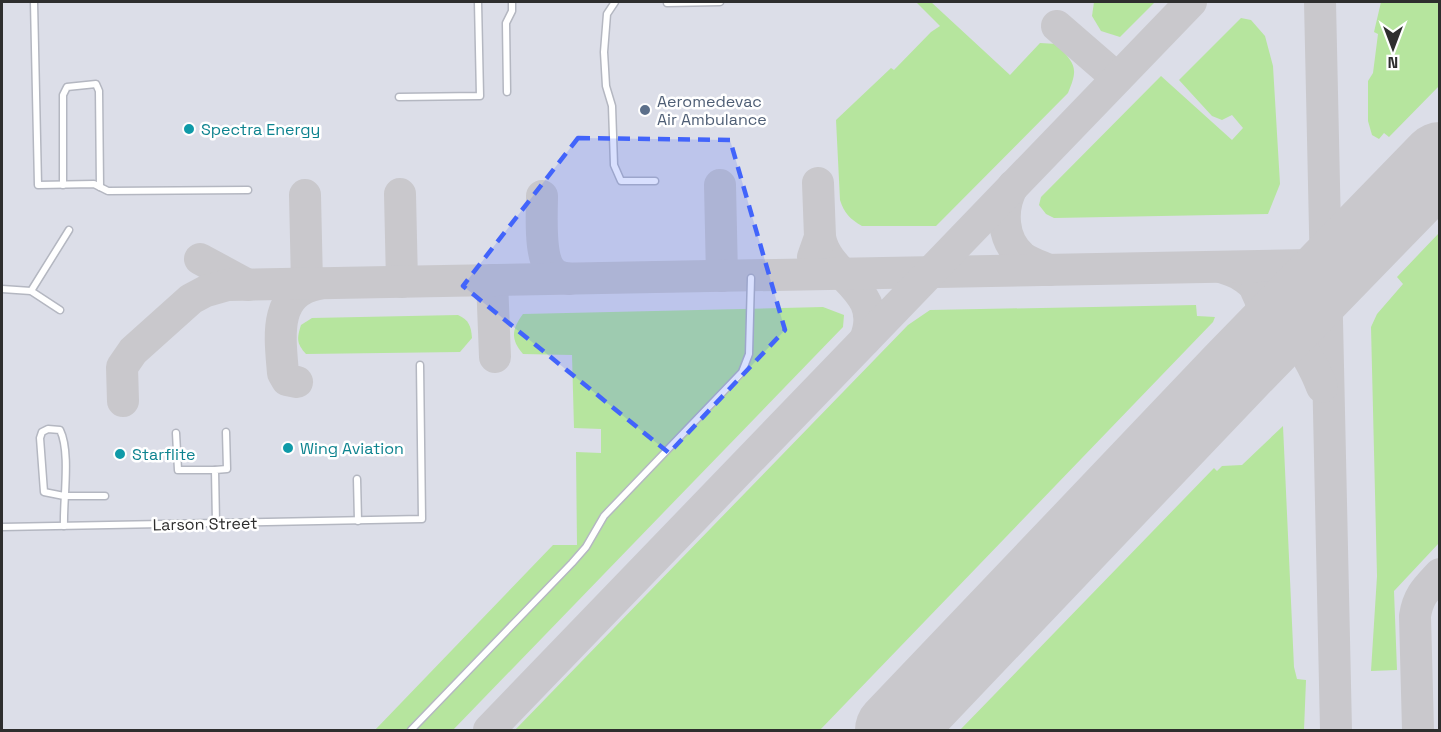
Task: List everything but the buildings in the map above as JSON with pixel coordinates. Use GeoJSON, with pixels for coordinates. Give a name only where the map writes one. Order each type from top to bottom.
{"type":"FeatureCollection","features":[{"type":"Feature","properties":{"kind":"lane"},"geometry":{"type":"LineString","coordinates":[[34,2],[38,185],[94,184],[108,191],[248,190]]}},
{"type":"Feature","properties":{"kind":"lane"},"geometry":{"type":"LineString","coordinates":[[399,97],[480,96],[478,2]]}},
{"type":"Feature","properties":{"kind":"lane"},"geometry":{"type":"LineString","coordinates":[[507,92],[506,23],[512,11],[512,2]]}},
{"type":"Feature","properties":{"kind":"lane"},"geometry":{"type":"LineString","coordinates":[[615,2],[607,14],[604,52],[606,86],[612,106],[614,165],[621,181],[655,181]]}},
{"type":"Feature","properties":{"kind":"lane"},"geometry":{"type":"LineString","coordinates":[[667,3],[720,2]]}},
{"type":"Feature","properties":{"kind":"lane"},"geometry":{"type":"LineString","coordinates":[[63,185],[63,95],[67,87],[96,84],[99,91],[100,188]]}},
{"type":"Feature","properties":{"kind":"lane"},"geometry":{"type":"LineString","coordinates":[[31,291],[69,230]]}},
{"type":"Feature","properties":{"kind":"lane"},"geometry":{"type":"LineString","coordinates":[[411,730],[572,563],[586,547],[604,516],[742,372],[749,354],[751,278]]}},
{"type":"Feature","properties":{"kind":"lane"},"geometry":{"type":"LineString","coordinates":[[2,289],[31,291],[60,310]]}},
{"type":"Feature","properties":{"kind":"lane","name":"Larson Street"},"geometry":{"type":"LineString","coordinates":[[2,527],[422,519],[420,365]]}},
{"type":"Feature","properties":{"kind":"lane"},"geometry":{"type":"LineString","coordinates":[[64,526],[64,496],[65,440],[60,430],[48,429],[42,432],[40,438],[44,492],[64,496],[105,496]]}},
{"type":"Feature","properties":{"kind":"lane"},"geometry":{"type":"LineString","coordinates":[[176,433],[178,470],[215,470],[227,469],[226,432]]}},
{"type":"Feature","properties":{"kind":"lane"},"geometry":{"type":"LineString","coordinates":[[215,470],[216,523]]}},
{"type":"Feature","properties":{"kind":"lane"},"geometry":{"type":"LineString","coordinates":[[357,479],[358,521]]}},
{"type":"Feature","properties":{"kind":"highlighted area"},"geometry":{"type":"Polygon","coordinates":[[[578,138],[730,140],[785,330],[669,453],[463,286],[578,138]]]}},
{"type":"Feature","properties":{"kind":"shaded area"},"geometry":{"type":"Polygon","coordinates":[[[2,2],[1439,2],[1439,730],[2,730],[2,2]]]}},
{"type":"Feature","properties":{"kind":"green space"},"geometry":{"type":"Polygon","coordinates":[[[916,2],[931,2],[1010,75],[1040,43],[1057,44],[1071,62],[1073,77],[1068,93],[936,226],[862,226],[848,215],[840,200],[836,120],[940,26],[916,2]]]}},
{"type":"Feature","properties":{"kind":"green space"},"geometry":{"type":"Polygon","coordinates":[[[1094,2],[1155,2],[1120,37],[1101,31],[1092,16],[1094,2]]]}},
{"type":"Feature","properties":{"kind":"green space"},"geometry":{"type":"Polygon","coordinates":[[[1381,2],[1439,2],[1440,85],[1389,137],[1384,133],[1379,139],[1372,135],[1368,121],[1368,81],[1373,73],[1378,34],[1374,32],[1381,2]]]}},
{"type":"Feature","properties":{"kind":"green space"},"geometry":{"type":"Polygon","coordinates":[[[1241,18],[1251,20],[1265,36],[1273,66],[1280,184],[1268,214],[1054,218],[1046,214],[1039,205],[1041,197],[1161,76],[1232,140],[1243,128],[1232,115],[1222,120],[1212,116],[1179,80],[1241,18]]]}},
{"type":"Feature","properties":{"kind":"green space"},"geometry":{"type":"Polygon","coordinates":[[[1439,233],[1439,543],[1394,591],[1397,670],[1371,671],[1377,576],[1371,327],[1377,314],[1403,284],[1397,277],[1439,233]]]}},
{"type":"Feature","properties":{"kind":"green space"},"geometry":{"type":"Polygon","coordinates":[[[1196,305],[1197,316],[1215,317],[1213,322],[820,730],[515,730],[908,325],[930,310],[1196,305]]]}},
{"type":"Feature","properties":{"kind":"green space"},"geometry":{"type":"Polygon","coordinates":[[[823,307],[844,315],[843,327],[453,730],[375,730],[553,545],[577,545],[576,452],[601,453],[601,429],[574,428],[572,355],[523,354],[519,349],[514,334],[523,314],[823,307]]]}},
{"type":"Feature","properties":{"kind":"green space"},"geometry":{"type":"Polygon","coordinates":[[[458,315],[469,324],[472,338],[460,352],[306,354],[298,340],[301,325],[312,318],[458,315]]]}},
{"type":"Feature","properties":{"kind":"green space"},"geometry":{"type":"Polygon","coordinates":[[[1283,426],[1294,667],[1297,679],[1306,680],[1304,730],[960,730],[1214,468],[1217,471],[1222,466],[1242,465],[1283,426]]]}},
{"type":"Feature","properties":{"kind":"taxiway"},"geometry":{"type":"LineString","coordinates":[[489,730],[1191,2]]}},
{"type":"Feature","properties":{"kind":"taxiway"},"geometry":{"type":"LineString","coordinates":[[1320,2],[1336,730]]}},
{"type":"Feature","properties":{"kind":"taxiway"},"geometry":{"type":"LineString","coordinates":[[1057,26],[1117,78]]}},
{"type":"Feature","properties":{"kind":"taxiway"},"geometry":{"type":"LineString","coordinates":[[813,257],[820,237],[818,183]]}},
{"type":"Feature","properties":{"kind":"taxiway"},"geometry":{"type":"LineString","coordinates":[[720,185],[722,276]]}},
{"type":"Feature","properties":{"kind":"taxiway"},"geometry":{"type":"LineString","coordinates":[[1013,186],[1005,214],[1010,242],[1022,257],[1049,270]]}},
{"type":"Feature","properties":{"kind":"taxiway"},"geometry":{"type":"LineString","coordinates":[[400,194],[402,282]]}},
{"type":"Feature","properties":{"kind":"taxiway"},"geometry":{"type":"LineString","coordinates":[[305,195],[307,284]]}},
{"type":"Feature","properties":{"kind":"taxiway"},"geometry":{"type":"LineString","coordinates":[[542,196],[542,238],[546,261],[556,275],[570,279]]}},
{"type":"Feature","properties":{"kind":"taxiway"},"geometry":{"type":"LineString","coordinates":[[820,237],[833,263],[862,296],[868,308],[869,323],[865,340]]}},
{"type":"Feature","properties":{"kind":"taxiway"},"geometry":{"type":"LineString","coordinates":[[123,401],[122,367],[133,351],[191,299],[206,291],[227,285],[1313,265],[1334,260],[1363,241]]}},
{"type":"Feature","properties":{"kind":"taxiway"},"geometry":{"type":"LineString","coordinates":[[200,259],[248,285]]}},
{"type":"Feature","properties":{"kind":"taxiway"},"geometry":{"type":"LineString","coordinates":[[1221,267],[1239,274],[1263,294],[1298,342],[1322,387]]}},
{"type":"Feature","properties":{"kind":"taxiway"},"geometry":{"type":"LineString","coordinates":[[492,280],[495,357]]}},
{"type":"Feature","properties":{"kind":"taxiway"},"geometry":{"type":"LineString","coordinates":[[297,382],[287,380],[283,373],[282,318],[293,297],[303,289],[318,284]]}},
{"type":"Feature","properties":{"kind":"taxiway"},"geometry":{"type":"LineString","coordinates":[[1234,373],[1251,354],[1262,335],[1264,315],[1256,290]]}},
{"type":"Feature","properties":{"kind":"taxiway"},"geometry":{"type":"LineString","coordinates":[[1418,730],[1415,616],[1421,598],[1440,574]]}},
{"type":"Feature","properties":{"kind":"taxiway"},"geometry":{"type":"LineString","coordinates":[[900,730],[914,711]]}},
{"type":"Feature","properties":{"kind":"runway"},"geometry":{"type":"LineString","coordinates":[[894,730],[1234,373],[1440,161]]}},
{"type":"Feature","properties":{"kind":"place","name":"Aeromedevac Air Ambulance"},"geometry":{"type":"Point","coordinates":[645,110]}},
{"type":"Feature","properties":{"kind":"place","name":"Spectra Energy"},"geometry":{"type":"Point","coordinates":[189,129]}},
{"type":"Feature","properties":{"kind":"place","name":"Wing Aviation"},"geometry":{"type":"Point","coordinates":[288,448]}},
{"type":"Feature","properties":{"kind":"place","name":"Starflite"},"geometry":{"type":"Point","coordinates":[120,454]}}]}
